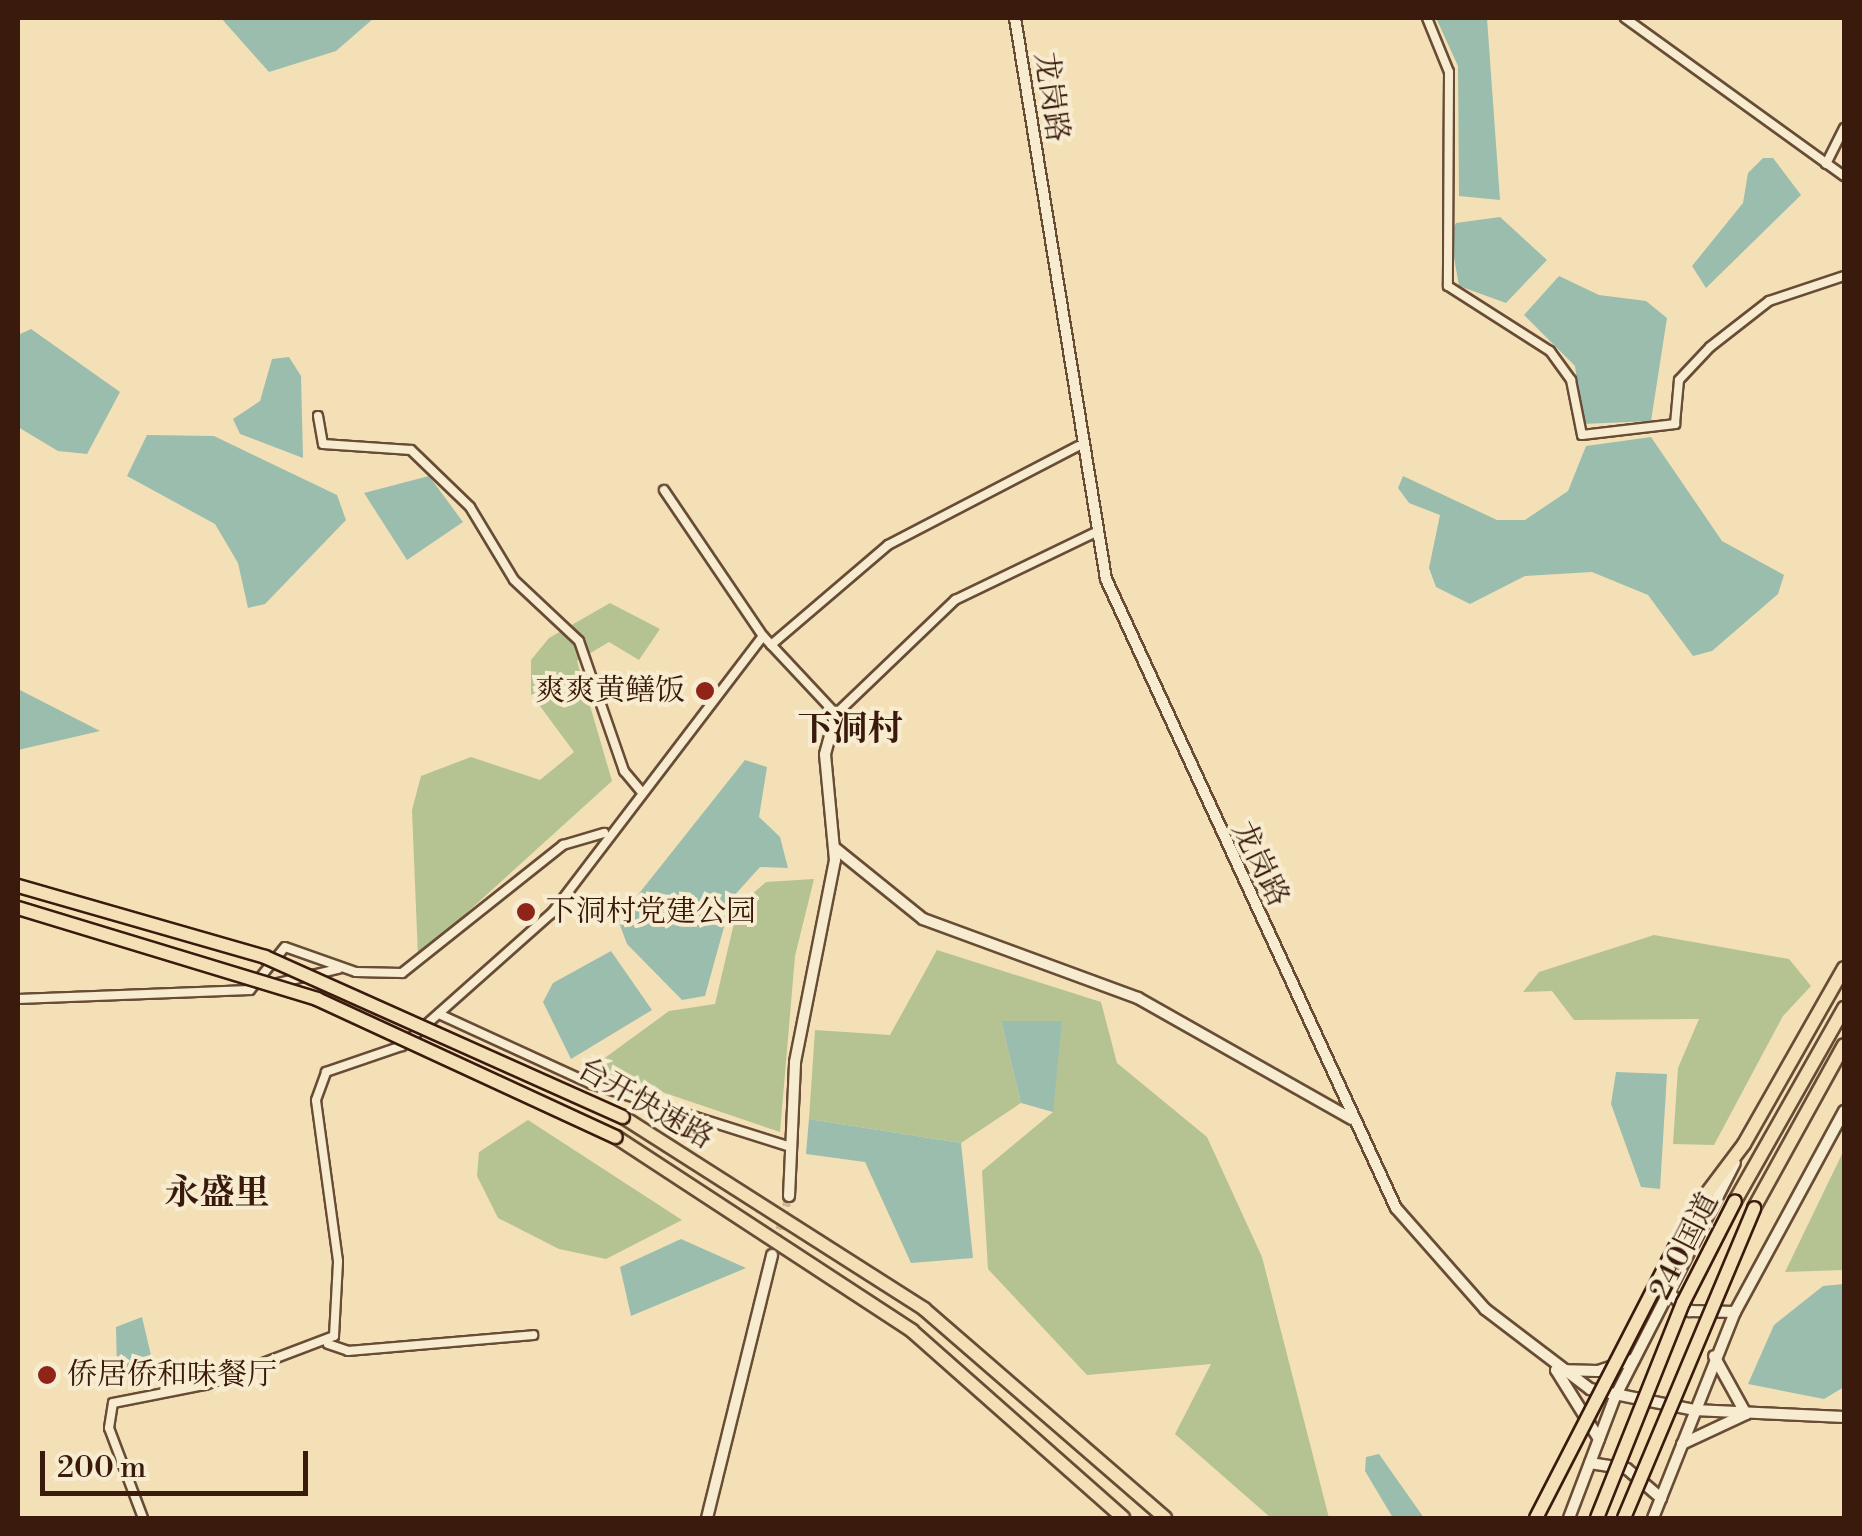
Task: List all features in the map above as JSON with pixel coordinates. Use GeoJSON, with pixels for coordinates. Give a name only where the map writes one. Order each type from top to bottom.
{"type":"FeatureCollection","features":[{"type":"Feature","properties":{"kind":"highway","name":"台开快速路"},"geometry":{"type":"LineString","coordinates":[[18,886],[295,968],[623,1116],[924,1309],[1165,1518]]}},
{"type":"Feature","properties":{"kind":"highway","name":"台开快速路"},"geometry":{"type":"LineString","coordinates":[[18,908],[288,988],[616,1137],[912,1331],[1124,1518]]}},
{"type":"Feature","properties":{"kind":"highway"},"geometry":{"type":"LineString","coordinates":[[1536,1518],[1695,1209],[1744,1144],[1844,968]]}},
{"type":"Feature","properties":{"kind":"highway","name":"240国道"},"geometry":{"type":"LineString","coordinates":[[1597,1518],[1683,1303],[1844,1008]]}},
{"type":"Feature","properties":{"kind":"highway","name":"240国道"},"geometry":{"type":"LineString","coordinates":[[1624,1518],[1754,1208],[1844,1044]]}},
{"type":"Feature","properties":{"kind":"main road","name":"龙岗路"},"geometry":{"type":"LineString","coordinates":[[1015,18],[1094,533],[1131,644],[1352,1119],[1411,1229],[1556,1370],[1615,1397],[1694,1410],[1844,1418]]}},
{"type":"Feature","properties":{"kind":"main road"},"geometry":{"type":"LineString","coordinates":[[789,1196],[802,1013],[835,848],[825,754],[836,714]]}},
{"type":"Feature","properties":{"kind":"main road"},"geometry":{"type":"LineString","coordinates":[[835,848],[923,919],[1138,998],[1352,1119]]}},
{"type":"Feature","properties":{"kind":"main road"},"geometry":{"type":"LineString","coordinates":[[1653,1518],[1714,1356],[1844,1111]]}},
{"type":"Feature","properties":{"kind":"main road"},"geometry":{"type":"LineString","coordinates":[[1569,1518],[1615,1397],[1744,1144]]}},
{"type":"Feature","properties":{"kind":"main road"},"geometry":{"type":"LineString","coordinates":[[707,1518],[772,1255]]}},
{"type":"Feature","properties":{"kind":"main road"},"geometry":{"type":"LineString","coordinates":[[1669,1293],[1690,1311],[1735,1312]]}},
{"type":"Feature","properties":{"kind":"main road"},"geometry":{"type":"LineString","coordinates":[[1681,1444],[1746,1414],[1714,1356]]}},
{"type":"Feature","properties":{"kind":"main road"},"geometry":{"type":"LineString","coordinates":[[1556,1370],[1598,1371],[1635,1358]]}},
{"type":"Feature","properties":{"kind":"main road"},"geometry":{"type":"LineString","coordinates":[[1556,1370],[1599,1440]]}},
{"type":"Feature","properties":{"kind":"main road"},"geometry":{"type":"LineString","coordinates":[[1590,1463],[1627,1469],[1661,1498]]}},
{"type":"Feature","properties":{"kind":"street"},"geometry":{"type":"LineString","coordinates":[[1427,18],[1449,72],[1448,286],[1550,351],[1571,380],[1582,435],[1675,424],[1679,380],[1710,347],[1768,301],[1844,276]]}},
{"type":"Feature","properties":{"kind":"street"},"geometry":{"type":"LineString","coordinates":[[1624,18],[1844,176]]}},
{"type":"Feature","properties":{"kind":"street"},"geometry":{"type":"LineString","coordinates":[[1826,164],[1844,128]]}},
{"type":"Feature","properties":{"kind":"street"},"geometry":{"type":"LineString","coordinates":[[318,416],[323,444],[411,450],[470,507],[514,580],[579,640],[624,771],[640,791]]}},
{"type":"Feature","properties":{"kind":"street"},"geometry":{"type":"LineString","coordinates":[[771,645],[888,545],[1078,446]]}},
{"type":"Feature","properties":{"kind":"street"},"geometry":{"type":"LineString","coordinates":[[664,490],[763,636],[836,714],[955,600],[1094,533]]}},
{"type":"Feature","properties":{"kind":"street"},"geometry":{"type":"LineString","coordinates":[[328,1344],[340,1294],[318,1086],[334,1065],[399,1048],[552,913],[605,833],[763,636]]}},
{"type":"Feature","properties":{"kind":"street"},"geometry":{"type":"LineString","coordinates":[[18,999],[250,990],[342,969],[416,968],[563,846],[605,833]]}},
{"type":"Feature","properties":{"kind":"street"},"geometry":{"type":"LineString","coordinates":[[250,990],[276,948],[342,969]]}},
{"type":"Feature","properties":{"kind":"street"},"geometry":{"type":"LineString","coordinates":[[439,1014],[590,1084],[791,1147]]}},
{"type":"Feature","properties":{"kind":"street"},"geometry":{"type":"LineString","coordinates":[[143,1518],[108,1428],[113,1403],[205,1385],[328,1344],[348,1351],[533,1335]]}},
{"type":"Feature","properties":{"kind":"green space"},"geometry":{"type":"Polygon","coordinates":[[[610,603],[660,629],[639,660],[609,642],[577,661],[612,781],[418,957],[412,810],[421,776],[471,757],[540,780],[574,752],[531,694],[531,660],[549,638],[610,603]]]}},
{"type":"Feature","properties":{"kind":"green space"},"geometry":{"type":"Polygon","coordinates":[[[814,879],[795,956],[780,1132],[591,1068],[669,1011],[715,1004],[738,906],[766,882],[814,879]]]}},
{"type":"Feature","properties":{"kind":"green space"},"geometry":{"type":"Polygon","coordinates":[[[1654,935],[1789,959],[1811,986],[1783,1016],[1714,1145],[1673,1144],[1678,1068],[1699,1019],[1574,1020],[1552,991],[1523,992],[1539,972],[1654,935]]]}},
{"type":"Feature","properties":{"kind":"green space"},"geometry":{"type":"Polygon","coordinates":[[[937,950],[1101,1002],[1117,1063],[1207,1137],[1262,1257],[1329,1518],[1271,1518],[1175,1434],[1211,1364],[1087,1375],[988,1269],[982,1171],[1053,1112],[1001,1021],[1021,1103],[961,1143],[809,1119],[815,1030],[890,1035],[937,950]]]}},
{"type":"Feature","properties":{"kind":"green space"},"geometry":{"type":"Polygon","coordinates":[[[528,1120],[682,1220],[606,1259],[559,1249],[498,1218],[477,1176],[479,1152],[528,1120]]]}},
{"type":"Feature","properties":{"kind":"green space"},"geometry":{"type":"Polygon","coordinates":[[[1844,1150],[1844,1270],[1785,1272],[1844,1150]]]}},
{"type":"Feature","properties":{"kind":"shaded area"},"geometry":{"type":"Polygon","coordinates":[[[221,18],[374,18],[336,51],[269,72],[221,18]]]}},
{"type":"Feature","properties":{"kind":"shaded area"},"geometry":{"type":"Polygon","coordinates":[[[1436,18],[1487,18],[1500,200],[1459,196],[1458,66],[1436,18]]]}},
{"type":"Feature","properties":{"kind":"shaded area"},"geometry":{"type":"Polygon","coordinates":[[[1763,158],[1773,158],[1801,195],[1706,288],[1692,266],[1743,203],[1748,173],[1763,158]]]}},
{"type":"Feature","properties":{"kind":"shaded area"},"geometry":{"type":"Polygon","coordinates":[[[1500,217],[1547,260],[1506,303],[1459,286],[1450,235],[1456,223],[1500,217]]]}},
{"type":"Feature","properties":{"kind":"shaded area"},"geometry":{"type":"Polygon","coordinates":[[[1559,276],[1599,295],[1646,301],[1667,318],[1651,421],[1583,424],[1575,366],[1524,315],[1559,276]]]}},
{"type":"Feature","properties":{"kind":"shaded area"},"geometry":{"type":"Polygon","coordinates":[[[31,329],[120,392],[87,454],[58,451],[18,427],[18,335],[31,329]]]}},
{"type":"Feature","properties":{"kind":"shaded area"},"geometry":{"type":"Polygon","coordinates":[[[289,357],[301,376],[303,458],[240,434],[233,419],[260,401],[272,359],[289,357]]]}},
{"type":"Feature","properties":{"kind":"shaded area"},"geometry":{"type":"Polygon","coordinates":[[[147,435],[214,436],[337,495],[346,520],[265,604],[248,608],[238,563],[215,524],[127,476],[147,435]]]}},
{"type":"Feature","properties":{"kind":"shaded area"},"geometry":{"type":"Polygon","coordinates":[[[1651,437],[1722,541],[1784,575],[1778,594],[1712,651],[1693,656],[1648,595],[1592,572],[1525,576],[1470,604],[1436,587],[1429,568],[1440,515],[1409,503],[1398,488],[1403,476],[1497,520],[1525,520],[1568,491],[1586,446],[1651,437]]]}},
{"type":"Feature","properties":{"kind":"shaded area"},"geometry":{"type":"Polygon","coordinates":[[[429,476],[463,522],[407,560],[364,493],[429,476]]]}},
{"type":"Feature","properties":{"kind":"shaded area"},"geometry":{"type":"Polygon","coordinates":[[[18,689],[100,731],[18,750],[18,689]]]}},
{"type":"Feature","properties":{"kind":"shaded area"},"geometry":{"type":"Polygon","coordinates":[[[745,760],[767,767],[759,817],[780,837],[788,868],[760,867],[732,898],[705,996],[682,1000],[627,944],[618,920],[745,760]]]}},
{"type":"Feature","properties":{"kind":"shaded area"},"geometry":{"type":"Polygon","coordinates":[[[611,951],[652,1010],[571,1059],[543,1002],[553,983],[611,951]]]}},
{"type":"Feature","properties":{"kind":"shaded area"},"geometry":{"type":"Polygon","coordinates":[[[1001,1021],[1062,1021],[1053,1112],[1021,1103],[1001,1021]]]}},
{"type":"Feature","properties":{"kind":"shaded area"},"geometry":{"type":"Polygon","coordinates":[[[1616,1072],[1667,1074],[1660,1189],[1641,1187],[1611,1104],[1616,1072]]]}},
{"type":"Feature","properties":{"kind":"shaded area"},"geometry":{"type":"Polygon","coordinates":[[[809,1119],[961,1143],[973,1258],[911,1263],[865,1162],[806,1154],[809,1119]]]}},
{"type":"Feature","properties":{"kind":"shaded area"},"geometry":{"type":"Polygon","coordinates":[[[681,1239],[746,1268],[631,1316],[620,1267],[681,1239]]]}},
{"type":"Feature","properties":{"kind":"shaded area"},"geometry":{"type":"Polygon","coordinates":[[[1844,1284],[1844,1387],[1824,1399],[1748,1384],[1774,1325],[1823,1286],[1844,1284]]]}},
{"type":"Feature","properties":{"kind":"shaded area"},"geometry":{"type":"Polygon","coordinates":[[[142,1317],[153,1364],[117,1370],[116,1327],[142,1317]]]}},
{"type":"Feature","properties":{"kind":"shaded area"},"geometry":{"type":"Polygon","coordinates":[[[1379,1454],[1424,1518],[1393,1518],[1365,1471],[1366,1457],[1379,1454]]]}},
{"type":"Feature","properties":{"kind":"tunnel"},"geometry":{"type":"LineString","coordinates":[[776,1241],[789,1196]]}},
{"type":"Feature","properties":{"kind":"place","name":"爽爽黄鳝饭"},"geometry":{"type":"Point","coordinates":[705,691]}},
{"type":"Feature","properties":{"kind":"place","name":"下洞村党建公园"},"geometry":{"type":"Point","coordinates":[526,912]}},
{"type":"Feature","properties":{"kind":"place","name":"侨居侨和味餐厅"},"geometry":{"type":"Point","coordinates":[47,1375]}},
{"type":"Feature","properties":{"kind":"district","name":"下洞村"},"geometry":{"type":"Point","coordinates":[850,730]}},
{"type":"Feature","properties":{"kind":"district","name":"永盛里"},"geometry":{"type":"Point","coordinates":[217,1194]}}]}
